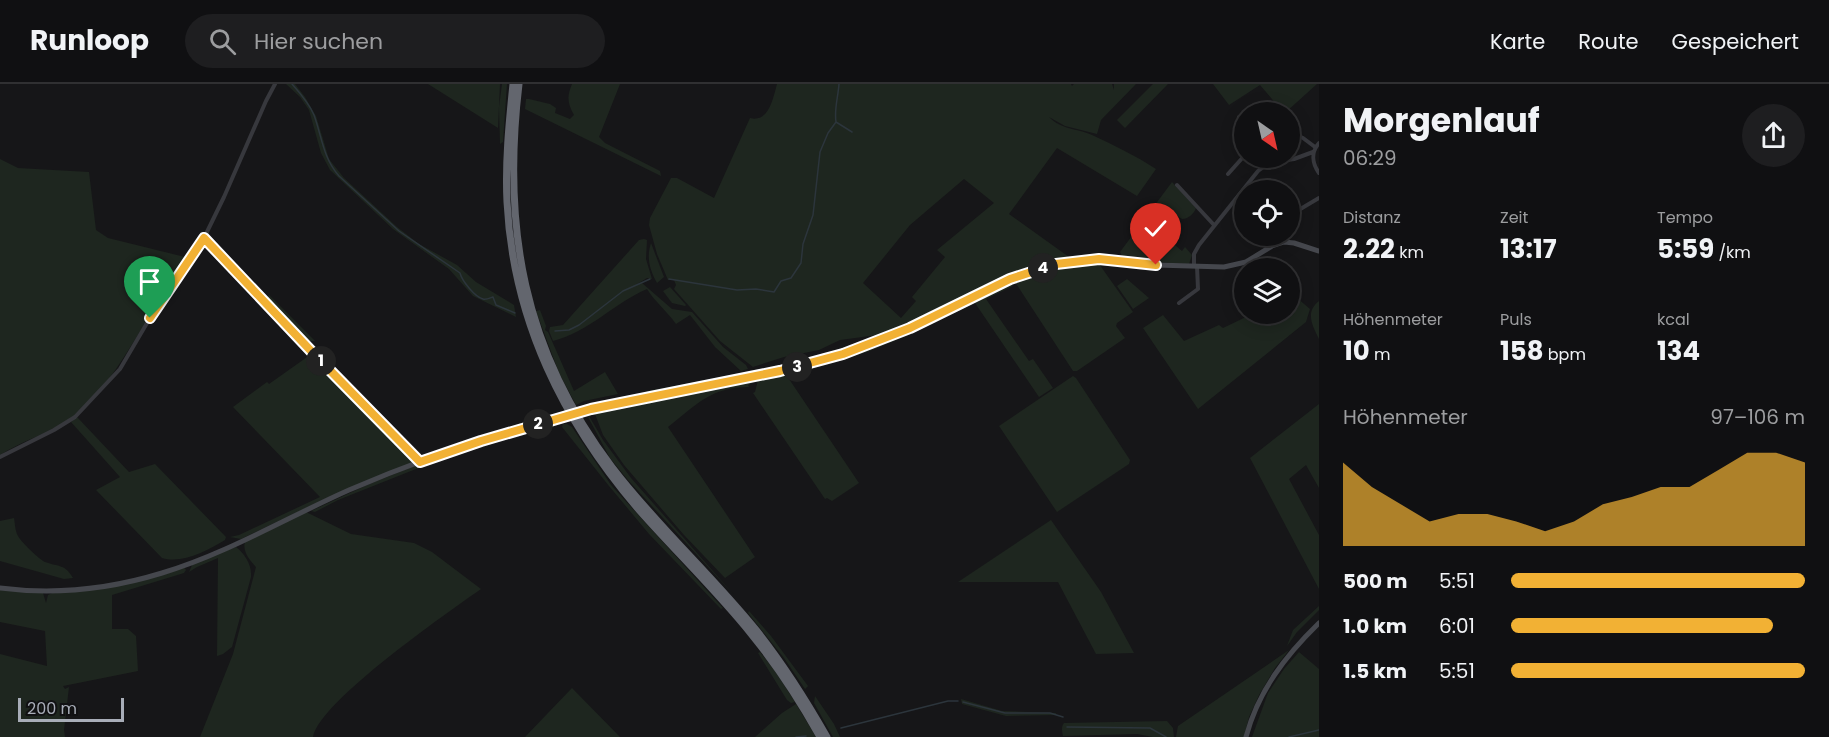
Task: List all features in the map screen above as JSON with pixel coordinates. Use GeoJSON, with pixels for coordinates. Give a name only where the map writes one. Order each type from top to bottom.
{"type":"FeatureCollection","features":[{"type":"Feature","properties":{"kind":"highway"},"geometry":{"type":"LineString","coordinates":[[513,84],[506,173],[510,235],[523,301],[534,337],[555,388],[584,439],[607,471],[752,635],[798,694]]}},
{"type":"Feature","properties":{"kind":"highway"},"geometry":{"type":"LineString","coordinates":[[519,84],[513,174],[516,236],[529,301],[540,337],[561,385],[589,435],[612,468],[756,630],[827,737]]}},
{"type":"Feature","properties":{"kind":"highway"},"geometry":{"type":"LineString","coordinates":[[805,705],[820,737]]}},
{"type":"Feature","properties":{"kind":"street"},"geometry":{"type":"LineString","coordinates":[[0,457],[66,424],[120,369],[150,318],[204,238],[275,84]]}},
{"type":"Feature","properties":{"kind":"street"},"geometry":{"type":"LineString","coordinates":[[1300,136],[1314,149],[1313,161],[1319,173]]}},
{"type":"Feature","properties":{"kind":"street"},"geometry":{"type":"LineString","coordinates":[[1300,156],[1314,149],[1319,142]]}},
{"type":"Feature","properties":{"kind":"street"},"geometry":{"type":"LineString","coordinates":[[1228,174],[1234,167]]}},
{"type":"Feature","properties":{"kind":"street"},"geometry":{"type":"LineString","coordinates":[[1179,303],[1198,289],[1195,266],[1196,250],[1261,168]]}},
{"type":"Feature","properties":{"kind":"street"},"geometry":{"type":"LineString","coordinates":[[1177,185],[1214,225]]}},
{"type":"Feature","properties":{"kind":"street"},"geometry":{"type":"LineString","coordinates":[[1300,209],[1319,198]]}},
{"type":"Feature","properties":{"kind":"street"},"geometry":{"type":"LineString","coordinates":[[204,238],[420,462]]}},
{"type":"Feature","properties":{"kind":"street"},"geometry":{"type":"LineString","coordinates":[[1300,244],[1319,251]]}},
{"type":"Feature","properties":{"kind":"street"},"geometry":{"type":"LineString","coordinates":[[0,588],[43,591],[87,589],[164,573],[203,558],[352,489],[420,462],[481,441],[586,410],[780,371],[843,354],[910,328],[1010,279],[1056,264],[1087,259],[1224,267],[1240,264],[1272,246]]}},
{"type":"Feature","properties":{"kind":"street"},"geometry":{"type":"LineString","coordinates":[[1246,737],[1257,703],[1273,676],[1293,650],[1319,623]]}},
{"type":"Feature","properties":{"kind":"shaded area"},"geometry":{"type":"Polygon","coordinates":[[[286,84],[295,84],[305,97],[316,116],[329,159],[344,178],[419,244],[457,265],[476,282],[514,305],[516,317],[473,296],[449,269],[393,229],[330,170],[321,153],[309,110],[300,97],[286,84]]]}},
{"type":"Feature","properties":{"kind":"shaded area"},"geometry":{"type":"Polygon","coordinates":[[[428,84],[500,84],[498,128],[428,84]]]}},
{"type":"Feature","properties":{"kind":"shaded area"},"geometry":{"type":"Polygon","coordinates":[[[502,84],[507,84],[503,142],[500,144],[499,107],[502,84]]]}},
{"type":"Feature","properties":{"kind":"shaded area"},"geometry":{"type":"Polygon","coordinates":[[[572,84],[620,84],[599,137],[605,143],[660,171],[661,176],[525,109],[526,99],[529,99],[550,104],[556,108],[555,113],[570,119],[574,115],[569,100],[572,84]]]}},
{"type":"Feature","properties":{"kind":"shaded area"},"geometry":{"type":"Polygon","coordinates":[[[777,84],[1071,84],[1072,86],[1074,84],[1112,84],[1114,90],[1114,84],[1136,84],[1101,120],[1097,134],[1065,126],[1049,117],[1064,127],[1086,133],[1133,155],[1156,169],[1137,196],[1057,148],[1009,214],[1069,257],[1034,264],[924,316],[877,335],[840,340],[819,350],[784,357],[753,367],[720,341],[674,289],[676,285],[674,280],[668,280],[657,254],[649,225],[650,218],[671,178],[677,178],[714,198],[750,118],[756,119],[766,113],[777,84]],[[964,179],[910,225],[863,283],[901,318],[916,301],[912,297],[945,257],[937,250],[994,203],[964,179]]]}},
{"type":"Feature","properties":{"kind":"shaded area"},"geometry":{"type":"Polygon","coordinates":[[[1153,84],[1168,84],[1125,128],[1117,120],[1153,84]]]}},
{"type":"Feature","properties":{"kind":"shaded area"},"geometry":{"type":"Polygon","coordinates":[[[1213,84],[1317,84],[1297,102],[1274,102],[1260,85],[1229,105],[1213,84]]]}},
{"type":"Feature","properties":{"kind":"shaded area"},"geometry":{"type":"Polygon","coordinates":[[[0,159],[18,168],[89,172],[96,230],[108,238],[189,258],[96,396],[64,423],[0,455],[0,159]]]}},
{"type":"Feature","properties":{"kind":"shaded area"},"geometry":{"type":"Polygon","coordinates":[[[1172,182],[1196,208],[1189,217],[1182,219],[1166,209],[1151,225],[1182,251],[1185,247],[1192,255],[1189,264],[1123,258],[1120,252],[1172,182]]]}},
{"type":"Feature","properties":{"kind":"shaded area"},"geometry":{"type":"Polygon","coordinates":[[[639,240],[647,240],[646,259],[652,279],[647,278],[634,286],[642,283],[672,309],[692,312],[723,347],[748,369],[741,371],[715,347],[690,315],[676,324],[647,289],[578,331],[553,341],[549,331],[550,327],[563,325],[639,240]]]}},
{"type":"Feature","properties":{"kind":"shaded area"},"geometry":{"type":"Polygon","coordinates":[[[651,243],[664,277],[657,283],[650,264],[651,243]]]}},
{"type":"Feature","properties":{"kind":"shaded area"},"geometry":{"type":"Polygon","coordinates":[[[1097,261],[1133,312],[1116,326],[1125,338],[1077,371],[1073,371],[1015,282],[1050,267],[1097,261]]]}},
{"type":"Feature","properties":{"kind":"shaded area"},"geometry":{"type":"Polygon","coordinates":[[[1127,279],[1149,298],[1133,309],[1117,286],[1127,279]]]}},
{"type":"Feature","properties":{"kind":"shaded area"},"geometry":{"type":"Polygon","coordinates":[[[1009,281],[1013,286],[986,299],[1029,361],[1033,359],[1053,388],[1039,397],[975,303],[867,352],[787,376],[859,483],[832,501],[825,499],[753,393],[758,380],[868,347],[1009,281]]]}},
{"type":"Feature","properties":{"kind":"shaded area"},"geometry":{"type":"Polygon","coordinates":[[[670,287],[685,306],[672,303],[663,291],[670,287]]]}},
{"type":"Feature","properties":{"kind":"shaded area"},"geometry":{"type":"Polygon","coordinates":[[[269,295],[315,341],[303,341],[265,300],[269,295]]]}},
{"type":"Feature","properties":{"kind":"shaded area"},"geometry":{"type":"Polygon","coordinates":[[[1300,300],[1310,309],[1306,322],[1198,409],[1143,328],[1163,315],[1184,341],[1219,325],[1223,328],[1234,323],[1300,324],[1300,300]]]}},
{"type":"Feature","properties":{"kind":"shaded area"},"geometry":{"type":"Polygon","coordinates":[[[1319,301],[1319,339],[1312,324],[1311,314],[1319,301]]]}},
{"type":"Feature","properties":{"kind":"shaded area"},"geometry":{"type":"Polygon","coordinates":[[[540,310],[546,326],[545,330],[548,332],[574,391],[605,372],[618,394],[584,401],[576,405],[559,373],[536,311],[540,310]]]}},
{"type":"Feature","properties":{"kind":"shaded area"},"geometry":{"type":"Polygon","coordinates":[[[313,355],[416,461],[327,498],[241,539],[230,537],[239,535],[320,497],[233,407],[313,355]]]}},
{"type":"Feature","properties":{"kind":"shaded area"},"geometry":{"type":"Polygon","coordinates":[[[749,372],[749,376],[644,395],[647,391],[749,372]]]}},
{"type":"Feature","properties":{"kind":"shaded area"},"geometry":{"type":"Polygon","coordinates":[[[1073,376],[1130,460],[1129,464],[1057,512],[999,426],[1073,376]]]}},
{"type":"Feature","properties":{"kind":"shaded area"},"geometry":{"type":"Polygon","coordinates":[[[751,379],[752,383],[748,385],[749,387],[724,390],[714,394],[668,427],[755,557],[725,578],[684,535],[624,465],[603,435],[595,414],[600,410],[751,379]]]}},
{"type":"Feature","properties":{"kind":"shaded area"},"geometry":{"type":"Polygon","coordinates":[[[1319,404],[1319,488],[1306,465],[1289,479],[1319,535],[1319,589],[1250,458],[1319,404]]]}},
{"type":"Feature","properties":{"kind":"shaded area"},"geometry":{"type":"Polygon","coordinates":[[[589,416],[603,440],[631,478],[734,595],[610,458],[589,416]]]}},
{"type":"Feature","properties":{"kind":"shaded area"},"geometry":{"type":"Polygon","coordinates":[[[77,417],[129,472],[155,464],[226,537],[225,540],[186,558],[162,558],[96,490],[120,477],[71,422],[77,417]]]}},
{"type":"Feature","properties":{"kind":"shaded area"},"geometry":{"type":"Polygon","coordinates":[[[527,421],[528,424],[441,452],[440,450],[527,421]]]}},
{"type":"Feature","properties":{"kind":"shaded area"},"geometry":{"type":"Polygon","coordinates":[[[552,421],[556,424],[553,427],[516,436],[426,465],[338,500],[315,512],[311,511],[422,463],[552,421]]]}},
{"type":"Feature","properties":{"kind":"shaded area"},"geometry":{"type":"Polygon","coordinates":[[[563,424],[572,427],[611,485],[723,608],[721,609],[649,534],[562,427],[563,424]]]}},
{"type":"Feature","properties":{"kind":"shaded area"},"geometry":{"type":"Polygon","coordinates":[[[306,512],[351,534],[414,543],[432,552],[481,589],[360,681],[337,702],[321,721],[313,737],[200,737],[233,654],[256,567],[249,559],[245,542],[306,512]]]}},
{"type":"Feature","properties":{"kind":"shaded area"},"geometry":{"type":"Polygon","coordinates":[[[14,518],[20,539],[39,558],[64,568],[73,578],[64,579],[0,561],[0,521],[14,518]]]}},
{"type":"Feature","properties":{"kind":"shaded area"},"geometry":{"type":"Polygon","coordinates":[[[1051,520],[1101,592],[1134,653],[1096,654],[1058,582],[958,582],[1051,520]]]}},
{"type":"Feature","properties":{"kind":"shaded area"},"geometry":{"type":"Polygon","coordinates":[[[236,547],[247,560],[251,577],[232,647],[217,656],[218,558],[189,572],[193,563],[236,547]]]}},
{"type":"Feature","properties":{"kind":"shaded area"},"geometry":{"type":"Polygon","coordinates":[[[184,567],[186,570],[184,573],[112,595],[112,629],[128,629],[136,636],[138,671],[63,686],[65,689],[69,687],[65,737],[0,737],[0,654],[47,666],[45,631],[0,622],[0,590],[43,593],[46,603],[48,595],[52,593],[74,592],[184,567]]]}},
{"type":"Feature","properties":{"kind":"shaded area"},"geometry":{"type":"Polygon","coordinates":[[[1319,606],[1319,610],[1297,632],[1287,646],[1293,630],[1319,606]]]}},
{"type":"Feature","properties":{"kind":"shaded area"},"geometry":{"type":"Polygon","coordinates":[[[749,611],[771,636],[808,686],[805,689],[784,658],[748,613],[749,611]]]}},
{"type":"Feature","properties":{"kind":"shaded area"},"geometry":{"type":"Polygon","coordinates":[[[1289,650],[1259,695],[1249,717],[1244,737],[1176,737],[1178,726],[1289,650]]]}},
{"type":"Feature","properties":{"kind":"shaded area"},"geometry":{"type":"Polygon","coordinates":[[[760,652],[795,702],[791,703],[787,700],[758,653],[760,652]]]}},
{"type":"Feature","properties":{"kind":"shaded area"},"geometry":{"type":"Polygon","coordinates":[[[1299,652],[1319,669],[1319,737],[1252,737],[1268,693],[1299,652]]]}},
{"type":"Feature","properties":{"kind":"shaded area"},"geometry":{"type":"Polygon","coordinates":[[[572,688],[620,737],[525,737],[572,688]]]}},
{"type":"Feature","properties":{"kind":"shaded area"},"geometry":{"type":"Polygon","coordinates":[[[815,696],[840,737],[833,737],[814,703],[815,696]]]}},
{"type":"Feature","properties":{"kind":"shaded area"},"geometry":{"type":"Polygon","coordinates":[[[961,699],[1002,711],[1056,713],[1056,715],[1006,716],[962,704],[961,699]]]}},
{"type":"Feature","properties":{"kind":"shaded area"},"geometry":{"type":"Polygon","coordinates":[[[796,704],[816,737],[755,737],[782,713],[796,704]]]}},
{"type":"Feature","properties":{"kind":"shaded area"},"geometry":{"type":"Polygon","coordinates":[[[1167,721],[1173,728],[1174,737],[1137,734],[1063,736],[1062,731],[1064,723],[1167,721]]]}},
{"type":"Feature","properties":{"kind":"waterway"},"geometry":{"type":"LineString","coordinates":[[292,84],[312,111],[326,155],[339,176],[399,231],[460,273],[476,295],[484,299],[493,297],[496,305],[515,313]]}},
{"type":"Feature","properties":{"kind":"waterway"},"geometry":{"type":"LineString","coordinates":[[839,84],[836,122],[852,132]]}},
{"type":"Feature","properties":{"kind":"waterway"},"geometry":{"type":"LineString","coordinates":[[669,279],[737,290],[756,289],[774,292],[781,281],[791,278],[801,263],[803,244],[813,215],[820,152],[828,133],[836,122]]}},
{"type":"Feature","properties":{"kind":"waterway"},"geometry":{"type":"LineString","coordinates":[[555,331],[569,330],[579,325],[623,291],[650,279]]}},
{"type":"Feature","properties":{"kind":"waterway"},"geometry":{"type":"LineString","coordinates":[[841,728],[948,701],[958,701]]}},
{"type":"Feature","properties":{"kind":"waterway"},"geometry":{"type":"LineString","coordinates":[[963,702],[1005,713],[1050,713],[1063,717]]}},
{"type":"Feature","properties":{"kind":"waterway"},"geometry":{"type":"LineString","coordinates":[[1067,727],[1150,728],[1166,737]]}},
{"type":"Feature","properties":{"kind":"waterway"},"geometry":{"type":"LineString","coordinates":[[1289,737],[1319,730]]}},
{"type":"Feature","properties":{"kind":"waterway"},"geometry":{"type":"LineString","coordinates":[[796,737],[806,736]]}},
{"type":"Feature","properties":{"kind":"route"},"geometry":{"type":"LineString","coordinates":[[150,318],[204,238],[420,462],[481,441],[591,409],[780,371],[843,354],[910,328],[1010,279],[1056,264],[1099,259],[1156,265]]}}]}
